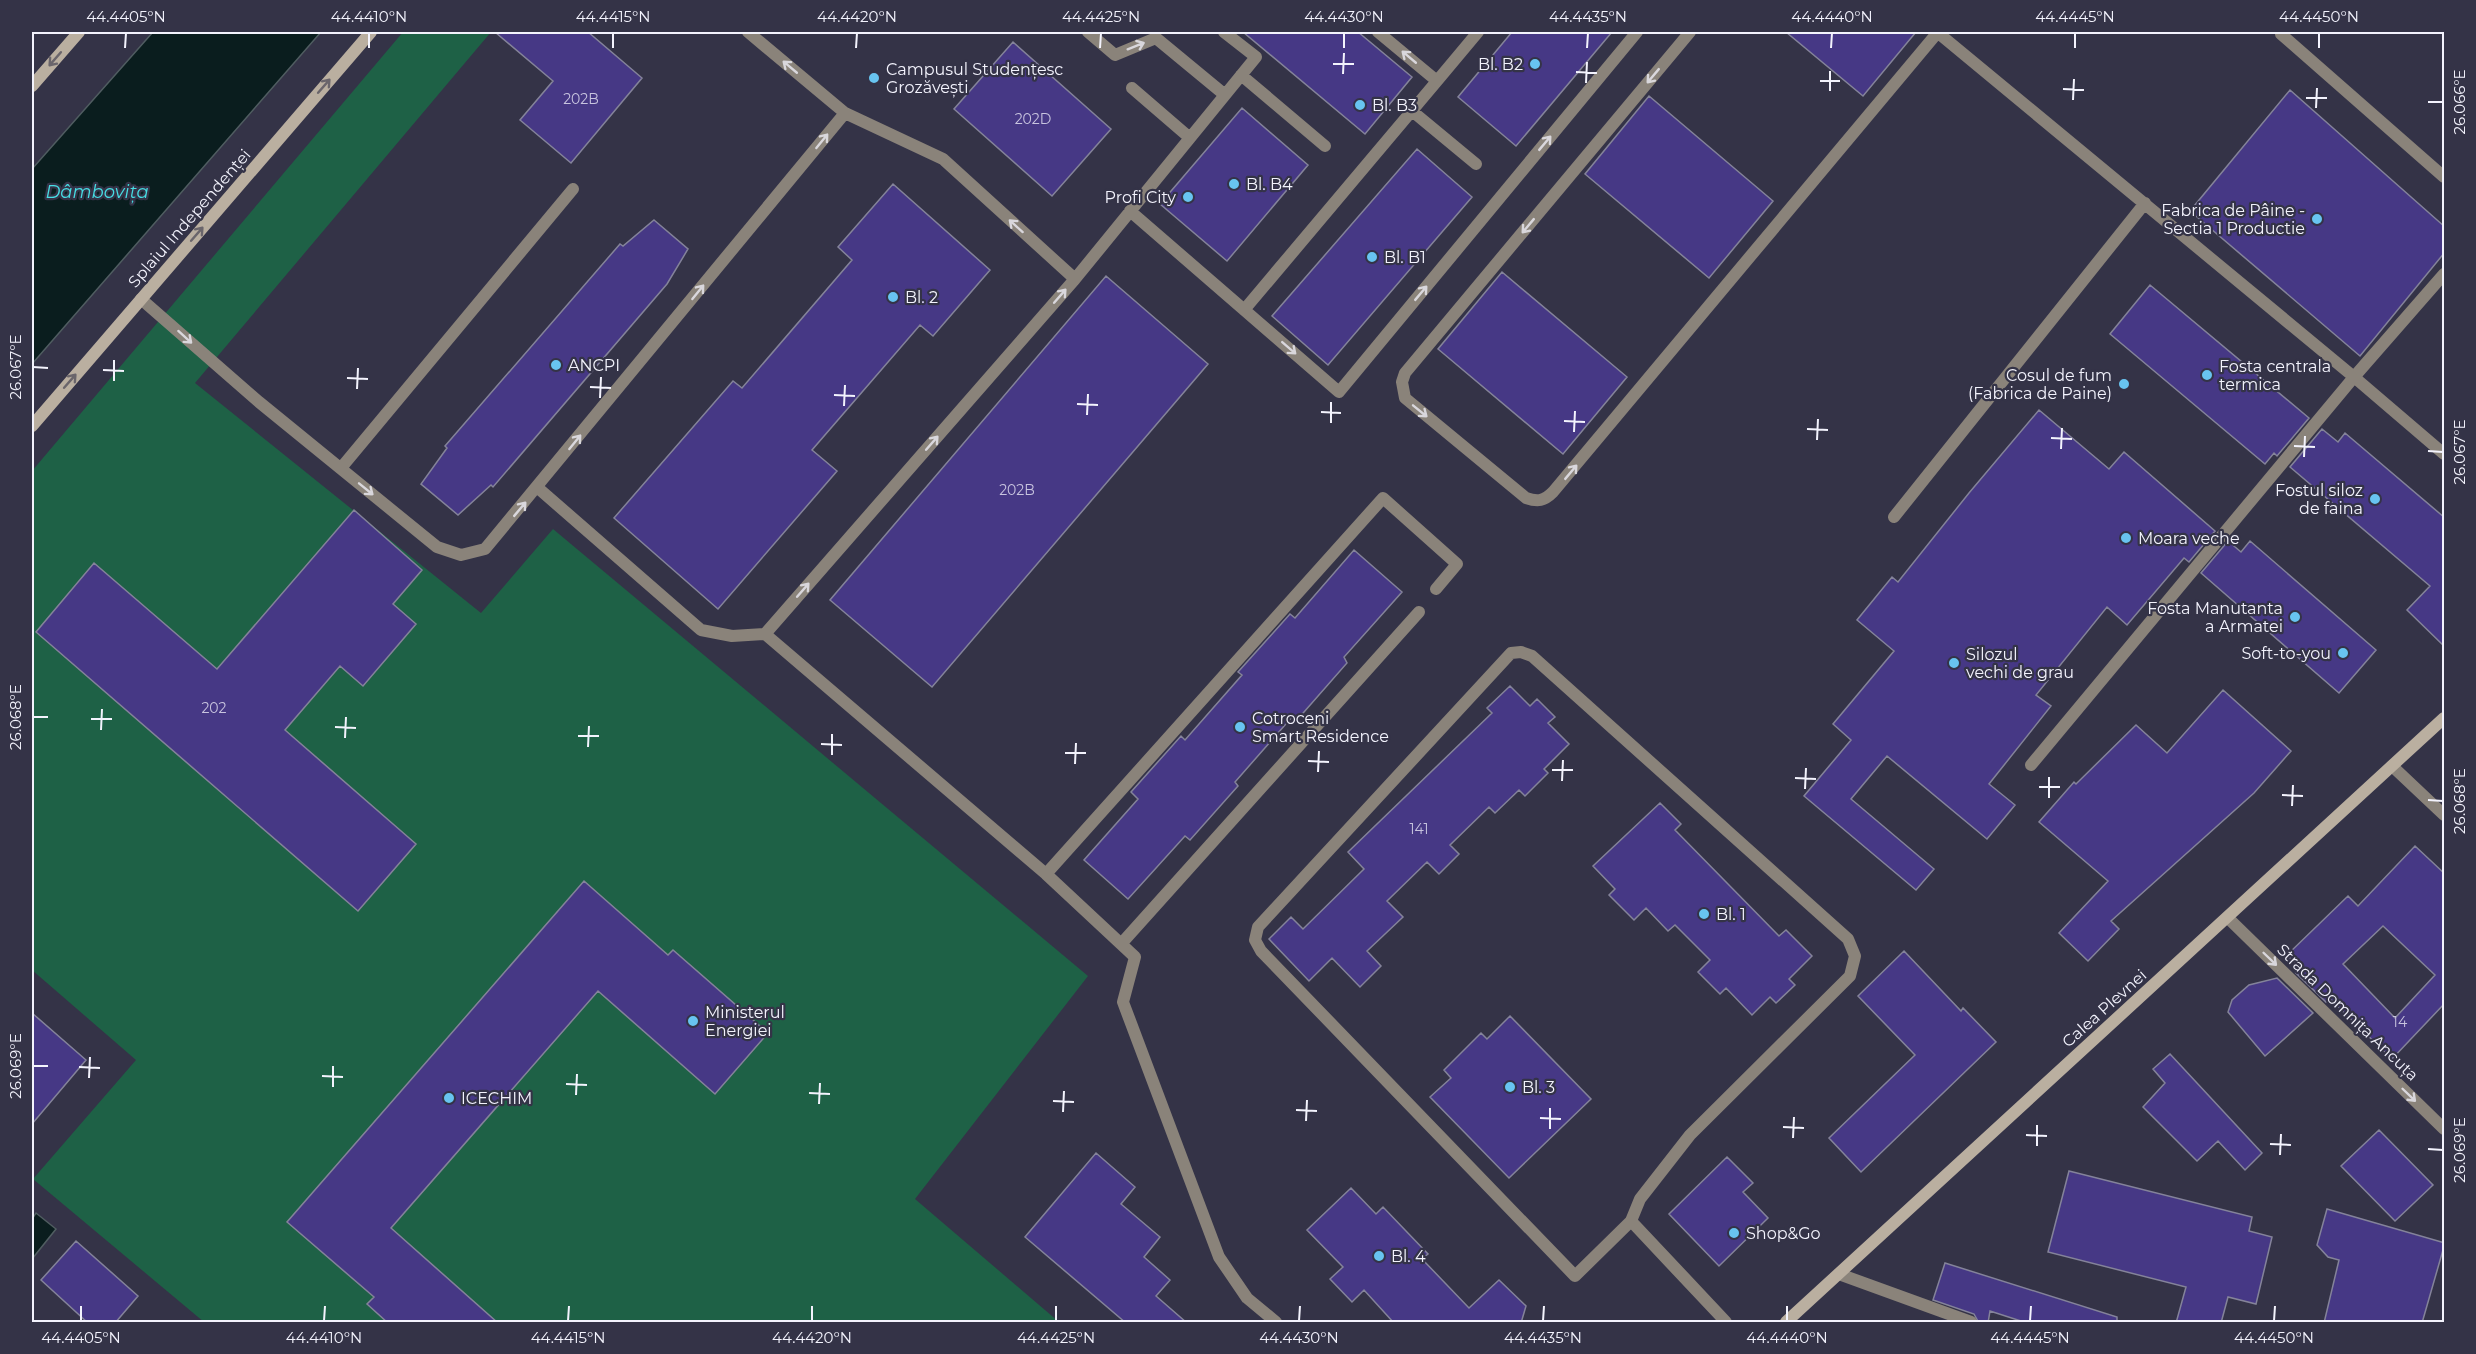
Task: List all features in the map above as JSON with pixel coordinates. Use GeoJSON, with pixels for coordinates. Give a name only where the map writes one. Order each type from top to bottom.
{"type":"FeatureCollection","features":[{"type":"Feature","properties":{"kind":"main road"},"geometry":{"type":"LineString","coordinates":[[32,86],[79,32]]}},
{"type":"Feature","properties":{"kind":"main road","name":"Splaiul Independenței"},"geometry":{"type":"LineString","coordinates":[[32,426],[371,32]]}},
{"type":"Feature","properties":{"kind":"main road","name":"Calea Plevnei"},"geometry":{"type":"LineString","coordinates":[[1786,1323],[2445,718]]}},
{"type":"Feature","properties":{"kind":"street"},"geometry":{"type":"LineString","coordinates":[[748,32],[845,113],[943,159],[1075,279]]}},
{"type":"Feature","properties":{"kind":"street"},"geometry":{"type":"LineString","coordinates":[[1088,32],[1115,55],[1156,38],[1225,95]]}},
{"type":"Feature","properties":{"kind":"street"},"geometry":{"type":"LineString","coordinates":[[765,634],[1075,279],[1256,57],[1224,32]]}},
{"type":"Feature","properties":{"kind":"street"},"geometry":{"type":"LineString","coordinates":[[1378,32],[1437,81]]}},
{"type":"Feature","properties":{"kind":"street"},"geometry":{"type":"LineString","coordinates":[[1244,310],[1478,32]]}},
{"type":"Feature","properties":{"kind":"street"},"geometry":{"type":"LineString","coordinates":[[1130,211],[1339,392],[1637,32]]}},
{"type":"Feature","properties":{"kind":"street"},"geometry":{"type":"LineString","coordinates":[[1690,32],[1406,374],[1402,382],[1405,398],[1526,498],[1536,501],[1545,500],[1553,492],[1938,32],[2445,454]]}},
{"type":"Feature","properties":{"kind":"street"},"geometry":{"type":"LineString","coordinates":[[2281,34],[2445,177]]}},
{"type":"Feature","properties":{"kind":"street"},"geometry":{"type":"LineString","coordinates":[[1241,75],[1325,146]]}},
{"type":"Feature","properties":{"kind":"street"},"geometry":{"type":"LineString","coordinates":[[1132,88],[1190,138]]}},
{"type":"Feature","properties":{"kind":"street"},"geometry":{"type":"LineString","coordinates":[[1412,111],[1476,164]]}},
{"type":"Feature","properties":{"kind":"street"},"geometry":{"type":"LineString","coordinates":[[141,298],[259,402],[437,547],[461,555],[485,549],[538,488],[845,113]]}},
{"type":"Feature","properties":{"kind":"street"},"geometry":{"type":"LineString","coordinates":[[340,468],[573,189]]}},
{"type":"Feature","properties":{"kind":"street"},"geometry":{"type":"LineString","coordinates":[[1894,517],[2145,203]]}},
{"type":"Feature","properties":{"kind":"street"},"geometry":{"type":"LineString","coordinates":[[2031,765],[2354,376],[2445,274]]}},
{"type":"Feature","properties":{"kind":"street"},"geometry":{"type":"LineString","coordinates":[[538,488],[701,630],[732,636],[765,634],[1046,873],[1135,957],[1123,1002],[1219,1257],[1247,1298],[1276,1323]]}},
{"type":"Feature","properties":{"kind":"street"},"geometry":{"type":"LineString","coordinates":[[1046,873],[1383,498],[1457,564],[1436,589]]}},
{"type":"Feature","properties":{"kind":"street"},"geometry":{"type":"LineString","coordinates":[[1121,944],[1419,612]]}},
{"type":"Feature","properties":{"kind":"street"},"geometry":{"type":"LineString","coordinates":[[1521,652],[1532,656],[1848,939],[1855,956],[1850,976],[1690,1134],[1640,1199],[1631,1221],[1575,1276],[1261,951],[1255,940],[1258,927],[1511,653],[1521,652]]}},
{"type":"Feature","properties":{"kind":"street"},"geometry":{"type":"LineString","coordinates":[[2392,766],[2445,815]]}},
{"type":"Feature","properties":{"kind":"street","name":"Strada Domnița Ancuța"},"geometry":{"type":"LineString","coordinates":[[2228,918],[2445,1129]]}},
{"type":"Feature","properties":{"kind":"street"},"geometry":{"type":"LineString","coordinates":[[1631,1221],[1726,1323]]}},
{"type":"Feature","properties":{"kind":"street"},"geometry":{"type":"LineString","coordinates":[[1839,1274],[1971,1323]]}},
{"type":"Feature","properties":{"kind":"green space"},"geometry":{"type":"Polygon","coordinates":[[[403,32],[491,32],[195,383],[481,613],[553,529],[1088,976],[915,1199],[1059,1322],[204,1322],[33,1179],[136,1060],[32,970],[32,471],[403,32]]]}},
{"type":"Feature","properties":{"kind":"water","name":"Dâmbovița"},"geometry":{"type":"Polygon","coordinates":[[[153,32],[321,32],[32,364],[32,169],[153,32]]]}},
{"type":"Feature","properties":{"kind":"water"},"geometry":{"type":"Polygon","coordinates":[[[36,1213],[56,1229],[32,1259],[32,1219],[36,1213]]]}},
{"type":"Feature","properties":{"kind":"building"},"geometry":{"type":"Polygon","coordinates":[[[495,32],[588,32],[642,78],[571,163],[520,120],[553,81],[495,32]]]}},
{"type":"Feature","properties":{"kind":"building","name":"Bl. B3"},"geometry":{"type":"Polygon","coordinates":[[[1243,32],[1358,32],[1412,77],[1365,134],[1243,32]]]}},
{"type":"Feature","properties":{"kind":"building","name":"Bl. B2"},"geometry":{"type":"Polygon","coordinates":[[[1512,32],[1612,32],[1516,146],[1458,97],[1512,32]]]}},
{"type":"Feature","properties":{"kind":"building"},"geometry":{"type":"Polygon","coordinates":[[[1786,32],[1916,32],[1863,96],[1786,32]]]}},
{"type":"Feature","properties":{"kind":"building"},"geometry":{"type":"Polygon","coordinates":[[[1013,42],[1111,129],[1052,196],[954,109],[1013,42]]]}},
{"type":"Feature","properties":{"kind":"building","name":"Fabrica de Pâine - Sectia 1 Productie"},"geometry":{"type":"Polygon","coordinates":[[[2290,90],[2445,227],[2445,252],[2360,356],[2190,211],[2290,90]]]}},
{"type":"Feature","properties":{"kind":"building"},"geometry":{"type":"Polygon","coordinates":[[[1649,96],[1773,201],[1709,278],[1585,174],[1649,96]]]}},
{"type":"Feature","properties":{"kind":"building","name":"Bl. B4"},"geometry":{"type":"Polygon","coordinates":[[[1242,108],[1308,165],[1227,261],[1160,204],[1242,108]]]}},
{"type":"Feature","properties":{"kind":"building","name":"Bl. B1"},"geometry":{"type":"Polygon","coordinates":[[[1417,149],[1472,197],[1328,365],[1272,316],[1417,149]]]}},
{"type":"Feature","properties":{"kind":"building"},"geometry":{"type":"Polygon","coordinates":[[[893,184],[990,270],[933,336],[920,325],[812,450],[837,471],[718,609],[614,518],[733,381],[742,388],[852,260],[838,247],[893,184]]]}},
{"type":"Feature","properties":{"kind":"building","name":"ANCPI"},"geometry":{"type":"Polygon","coordinates":[[[654,220],[688,249],[667,284],[493,487],[491,485],[458,515],[421,484],[447,448],[445,446],[620,244],[623,246],[654,220]]]}},
{"type":"Feature","properties":{"kind":"building"},"geometry":{"type":"Polygon","coordinates":[[[1502,272],[1627,377],[1563,454],[1438,349],[1502,272]]]}},
{"type":"Feature","properties":{"kind":"building"},"geometry":{"type":"Polygon","coordinates":[[[1106,276],[1208,364],[932,687],[830,600],[1106,276]]]}},
{"type":"Feature","properties":{"kind":"building","name":"Fosta centrala termica"},"geometry":{"type":"Polygon","coordinates":[[[2150,285],[2309,418],[2277,456],[2274,453],[2265,464],[2110,334],[2150,285]]]}},
{"type":"Feature","properties":{"kind":"building"},"geometry":{"type":"Polygon","coordinates":[[[2039,410],[2109,469],[2124,452],[2215,531],[2189,562],[2184,558],[2127,625],[2107,607],[2036,695],[2051,706],[1989,784],[2015,805],[1987,839],[1887,756],[1851,799],[1934,869],[1916,890],[1804,796],[1851,740],[1833,724],[1894,651],[1857,620],[1892,577],[1898,582],[2039,410]]]}},
{"type":"Feature","properties":{"kind":"building","name":"Fostul siloz de faina"},"geometry":{"type":"Polygon","coordinates":[[[2322,429],[2338,442],[2345,433],[2445,518],[2445,647],[2407,610],[2430,586],[2290,467],[2322,429]]]}},
{"type":"Feature","properties":{"kind":"building"},"geometry":{"type":"Polygon","coordinates":[[[354,510],[422,570],[393,604],[416,624],[363,686],[340,666],[285,730],[416,844],[358,911],[36,632],[94,563],[217,669],[354,510]]]}},
{"type":"Feature","properties":{"kind":"building","name":"Fosta Manutanta a Armatei"},"geometry":{"type":"Polygon","coordinates":[[[2228,541],[2241,552],[2250,541],[2376,650],[2339,693],[2201,573],[2228,541]]]}},
{"type":"Feature","properties":{"kind":"building","name":"Cotroceni Smart Residence"},"geometry":{"type":"Polygon","coordinates":[[[1354,550],[1402,592],[1344,657],[1347,663],[1297,720],[1292,717],[1235,782],[1238,786],[1190,840],[1185,836],[1128,899],[1084,860],[1138,799],[1131,792],[1181,736],[1185,740],[1242,675],[1238,672],[1290,614],[1295,618],[1354,550]]]}},
{"type":"Feature","properties":{"kind":"building"},"geometry":{"type":"Polygon","coordinates":[[[1510,686],[1530,706],[1537,699],[1555,717],[1548,723],[1569,744],[1544,769],[1548,773],[1525,796],[1519,790],[1495,813],[1489,807],[1450,845],[1459,854],[1439,874],[1427,862],[1387,901],[1403,917],[1367,951],[1381,966],[1360,987],[1332,958],[1309,981],[1269,939],[1291,917],[1303,929],[1364,869],[1348,852],[1492,713],[1487,708],[1510,686]]]}},
{"type":"Feature","properties":{"kind":"building"},"geometry":{"type":"Polygon","coordinates":[[[2223,690],[2291,751],[2254,793],[2111,921],[2119,929],[2088,961],[2059,933],[2108,881],[2039,822],[2074,782],[2076,784],[2136,725],[2167,753],[2223,690]]]}},
{"type":"Feature","properties":{"kind":"building","name":"Bl. 1"},"geometry":{"type":"Polygon","coordinates":[[[1660,803],[1681,824],[1675,830],[1779,936],[1786,930],[1812,956],[1789,979],[1795,985],[1776,1003],[1770,997],[1752,1015],[1726,988],[1720,994],[1698,972],[1710,960],[1675,925],[1668,931],[1646,908],[1634,920],[1609,895],[1615,889],[1593,866],[1660,803]]]}},
{"type":"Feature","properties":{"kind":"building"},"geometry":{"type":"Polygon","coordinates":[[[2415,846],[2445,874],[2445,1003],[2392,1059],[2329,998],[2326,1002],[2296,973],[2303,971],[2287,955],[2348,896],[2358,906],[2415,846]],[[2383,926],[2343,964],[2395,1018],[2435,975],[2383,926]]]}},
{"type":"Feature","properties":{"kind":"building","name":"ICECHIM"},"geometry":{"type":"Polygon","coordinates":[[[584,881],[668,955],[673,950],[768,1033],[715,1094],[598,991],[391,1228],[498,1323],[388,1323],[367,1304],[374,1297],[287,1222],[584,881]]]}},
{"type":"Feature","properties":{"kind":"building"},"geometry":{"type":"Polygon","coordinates":[[[1904,951],[1961,1011],[1963,1008],[1996,1042],[1861,1172],[1829,1138],[1915,1055],[1858,996],[1904,951]]]}},
{"type":"Feature","properties":{"kind":"building"},"geometry":{"type":"Polygon","coordinates":[[[2277,978],[2313,1013],[2265,1056],[2228,1012],[2232,1000],[2249,985],[2277,978]]]}},
{"type":"Feature","properties":{"kind":"building"},"geometry":{"type":"Polygon","coordinates":[[[32,1013],[86,1060],[32,1124],[32,1013]]]}},
{"type":"Feature","properties":{"kind":"building","name":"Bl. 3"},"geometry":{"type":"Polygon","coordinates":[[[1510,1016],[1591,1099],[1509,1178],[1430,1097],[1451,1078],[1444,1070],[1481,1033],[1487,1039],[1510,1016]]]}},
{"type":"Feature","properties":{"kind":"building"},"geometry":{"type":"Polygon","coordinates":[[[2170,1054],[2262,1153],[2245,1170],[2218,1141],[2197,1161],[2143,1107],[2165,1083],[2153,1069],[2170,1054]]]}},
{"type":"Feature","properties":{"kind":"building"},"geometry":{"type":"Polygon","coordinates":[[[2379,1130],[2433,1185],[2395,1221],[2341,1166],[2379,1130]]]}},
{"type":"Feature","properties":{"kind":"building"},"geometry":{"type":"Polygon","coordinates":[[[1096,1153],[1135,1187],[1121,1204],[1160,1237],[1144,1257],[1170,1280],[1156,1296],[1187,1323],[1126,1323],[1025,1237],[1096,1153]]]}},
{"type":"Feature","properties":{"kind":"building"},"geometry":{"type":"Polygon","coordinates":[[[1727,1157],[1753,1183],[1743,1192],[1768,1218],[1719,1266],[1669,1214],[1727,1157]]]}},
{"type":"Feature","properties":{"kind":"building"},"geometry":{"type":"Polygon","coordinates":[[[2069,1171],[2252,1217],[2249,1231],[2272,1237],[2256,1304],[2228,1297],[2221,1323],[2176,1323],[2186,1287],[2048,1252],[2069,1171]]]}},
{"type":"Feature","properties":{"kind":"building","name":"Bl. 4"},"geometry":{"type":"Polygon","coordinates":[[[1351,1188],[1376,1214],[1383,1207],[1428,1254],[1422,1259],[1469,1308],[1499,1280],[1526,1306],[1521,1323],[1394,1323],[1364,1290],[1352,1302],[1330,1279],[1343,1267],[1307,1230],[1351,1188]]]}},
{"type":"Feature","properties":{"kind":"building"},"geometry":{"type":"Polygon","coordinates":[[[2327,1209],[2445,1243],[2422,1323],[2324,1323],[2339,1260],[2328,1257],[2317,1245],[2327,1209]]]}},
{"type":"Feature","properties":{"kind":"building"},"geometry":{"type":"Polygon","coordinates":[[[76,1241],[138,1296],[115,1323],[88,1323],[41,1280],[76,1241]]]}},
{"type":"Feature","properties":{"kind":"building"},"geometry":{"type":"Polygon","coordinates":[[[1945,1263],[2117,1317],[2117,1323],[2027,1323],[1990,1311],[1988,1323],[1979,1323],[1974,1314],[1933,1300],[1945,1263]]]}},
{"type":"Feature","properties":{"kind":"place","name":"Bl. B2"},"geometry":{"type":"Point","coordinates":[1535,64]}},
{"type":"Feature","properties":{"kind":"place","name":"Campusul Studențesc Grozăvești"},"geometry":{"type":"Point","coordinates":[874,78]}},
{"type":"Feature","properties":{"kind":"place","name":"Bl. B3"},"geometry":{"type":"Point","coordinates":[1360,105]}},
{"type":"Feature","properties":{"kind":"place","name":"Bl. B4"},"geometry":{"type":"Point","coordinates":[1234,184]}},
{"type":"Feature","properties":{"kind":"place","name":"Profi City"},"geometry":{"type":"Point","coordinates":[1188,197]}},
{"type":"Feature","properties":{"kind":"place","name":"Fabrica de Pâine - Sectia 1 Productie"},"geometry":{"type":"Point","coordinates":[2317,219]}},
{"type":"Feature","properties":{"kind":"place","name":"Bl. B1"},"geometry":{"type":"Point","coordinates":[1372,257]}},
{"type":"Feature","properties":{"kind":"place","name":"Bl. 2"},"geometry":{"type":"Point","coordinates":[893,297]}},
{"type":"Feature","properties":{"kind":"place","name":"ANCPI"},"geometry":{"type":"Point","coordinates":[556,365]}},
{"type":"Feature","properties":{"kind":"place","name":"Fosta centrala termica"},"geometry":{"type":"Point","coordinates":[2207,375]}},
{"type":"Feature","properties":{"kind":"place","name":"Cosul de fum (Fabrica de Paine)"},"geometry":{"type":"Point","coordinates":[2124,384]}},
{"type":"Feature","properties":{"kind":"place","name":"Fostul siloz de faina"},"geometry":{"type":"Point","coordinates":[2375,499]}},
{"type":"Feature","properties":{"kind":"place","name":"Moara veche"},"geometry":{"type":"Point","coordinates":[2126,538]}},
{"type":"Feature","properties":{"kind":"place","name":"Fosta Manutanta a Armatei"},"geometry":{"type":"Point","coordinates":[2295,617]}},
{"type":"Feature","properties":{"kind":"place","name":"Soft-to-you"},"geometry":{"type":"Point","coordinates":[2343,653]}},
{"type":"Feature","properties":{"kind":"place","name":"Silozul vechi de grau"},"geometry":{"type":"Point","coordinates":[1954,663]}},
{"type":"Feature","properties":{"kind":"place","name":"Cotroceni Smart Residence"},"geometry":{"type":"Point","coordinates":[1240,727]}},
{"type":"Feature","properties":{"kind":"place","name":"Bl. 1"},"geometry":{"type":"Point","coordinates":[1704,914]}},
{"type":"Feature","properties":{"kind":"place","name":"Ministerul Energiei"},"geometry":{"type":"Point","coordinates":[693,1021]}},
{"type":"Feature","properties":{"kind":"place","name":"Bl. 3"},"geometry":{"type":"Point","coordinates":[1510,1087]}},
{"type":"Feature","properties":{"kind":"place","name":"ICECHIM"},"geometry":{"type":"Point","coordinates":[449,1098]}},
{"type":"Feature","properties":{"kind":"place","name":"Shop&Go"},"geometry":{"type":"Point","coordinates":[1734,1233]}},
{"type":"Feature","properties":{"kind":"place","name":"Bl. 4"},"geometry":{"type":"Point","coordinates":[1379,1256]}}]}
